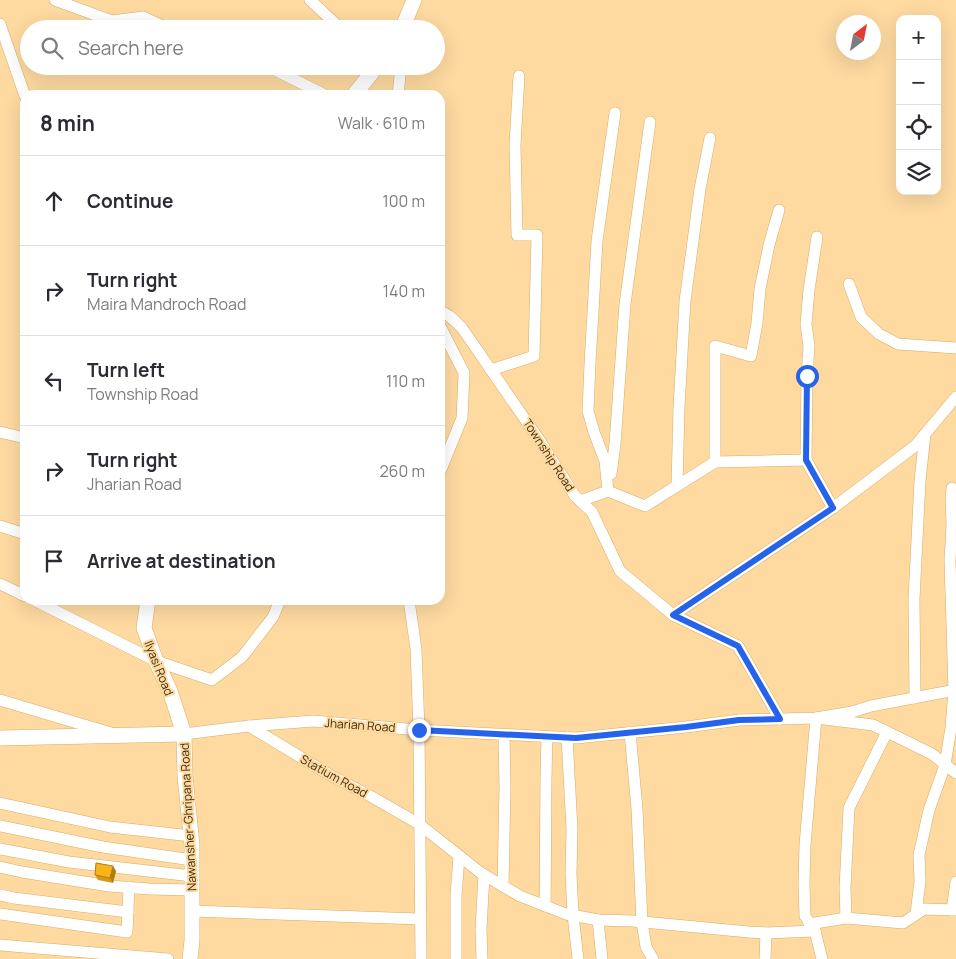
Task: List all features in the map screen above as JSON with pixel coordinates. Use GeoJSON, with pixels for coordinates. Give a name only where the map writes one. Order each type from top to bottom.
{"type":"FeatureCollection","features":[{"type":"Feature","properties":{"kind":"main road"},"geometry":{"type":"LineString","coordinates":[[406,20],[414,0]]}},
{"type":"Feature","properties":{"kind":"main road"},"geometry":{"type":"LineString","coordinates":[[358,90],[370,75]]}},
{"type":"Feature","properties":{"kind":"main road","name":"Ilyasi Road"},"geometry":{"type":"LineString","coordinates":[[147,605],[144,628],[170,691],[184,734]]}},
{"type":"Feature","properties":{"kind":"main road","name":"Jharian Road"},"geometry":{"type":"LineString","coordinates":[[0,738],[184,734]]}},
{"type":"Feature","properties":{"kind":"main road","name":"Nawansher-Ghripana Road"},"geometry":{"type":"LineString","coordinates":[[184,734],[185,776],[192,860],[192,940],[190,959]]}},
{"type":"Feature","properties":{"kind":"street"},"geometry":{"type":"LineString","coordinates":[[55,0],[109,20]]}},
{"type":"Feature","properties":{"kind":"street"},"geometry":{"type":"LineString","coordinates":[[310,0],[331,20]]}},
{"type":"Feature","properties":{"kind":"street"},"geometry":{"type":"LineString","coordinates":[[120,20],[143,17],[150,20]]}},
{"type":"Feature","properties":{"kind":"street"},"geometry":{"type":"LineString","coordinates":[[0,24],[23,90]]}},
{"type":"Feature","properties":{"kind":"street"},"geometry":{"type":"LineString","coordinates":[[286,75],[315,90]]}},
{"type":"Feature","properties":{"kind":"street"},"geometry":{"type":"LineString","coordinates":[[399,90],[400,75]]}},
{"type":"Feature","properties":{"kind":"street"},"geometry":{"type":"LineString","coordinates":[[492,370],[534,356],[537,235],[517,235],[516,145],[518,76]]}},
{"type":"Feature","properties":{"kind":"street"},"geometry":{"type":"LineString","coordinates":[[608,490],[605,461],[588,411],[597,241],[614,113]]}},
{"type":"Feature","properties":{"kind":"street"},"geometry":{"type":"LineString","coordinates":[[608,490],[615,444],[625,304],[650,122]]}},
{"type":"Feature","properties":{"kind":"street"},"geometry":{"type":"LineString","coordinates":[[677,486],[685,301],[700,189],[710,138]]}},
{"type":"Feature","properties":{"kind":"street"},"geometry":{"type":"LineString","coordinates":[[715,462],[715,346],[751,356],[757,323],[760,289],[769,245],[779,210]]}},
{"type":"Feature","properties":{"kind":"street"},"geometry":{"type":"LineString","coordinates":[[817,237],[806,324],[809,346],[806,460],[833,508]]}},
{"type":"Feature","properties":{"kind":"street"},"geometry":{"type":"LineString","coordinates":[[849,284],[861,317],[879,334],[898,344],[956,348]]}},
{"type":"Feature","properties":{"kind":"street","name":"Township Road"},"geometry":{"type":"LineString","coordinates":[[445,313],[462,328],[540,441],[575,496],[592,512],[620,571],[673,615],[738,646],[780,719]]}},
{"type":"Feature","properties":{"kind":"street"},"geometry":{"type":"LineString","coordinates":[[445,337],[464,373],[462,418],[445,460]]}},
{"type":"Feature","properties":{"kind":"street"},"geometry":{"type":"LineString","coordinates":[[673,615],[833,508],[915,446],[956,397]]}},
{"type":"Feature","properties":{"kind":"street"},"geometry":{"type":"LineString","coordinates":[[0,432],[20,437]]}},
{"type":"Feature","properties":{"kind":"street"},"geometry":{"type":"LineString","coordinates":[[915,698],[914,599],[924,434]]}},
{"type":"Feature","properties":{"kind":"street"},"geometry":{"type":"LineString","coordinates":[[580,501],[608,490],[645,506],[715,462],[806,460]]}},
{"type":"Feature","properties":{"kind":"street"},"geometry":{"type":"LineString","coordinates":[[916,914],[920,881],[919,855],[929,810],[945,765],[955,691],[950,560],[952,488]]}},
{"type":"Feature","properties":{"kind":"street"},"geometry":{"type":"LineString","coordinates":[[0,526],[20,532]]}},
{"type":"Feature","properties":{"kind":"street"},"geometry":{"type":"LineString","coordinates":[[0,584],[20,594]]}},
{"type":"Feature","properties":{"kind":"street"},"geometry":{"type":"LineString","coordinates":[[44,605],[156,661],[212,680],[242,657],[273,617],[278,605]]}},
{"type":"Feature","properties":{"kind":"street"},"geometry":{"type":"LineString","coordinates":[[410,605],[416,649],[419,730],[421,959]]}},
{"type":"Feature","properties":{"kind":"street"},"geometry":{"type":"LineString","coordinates":[[816,718],[955,691]]}},
{"type":"Feature","properties":{"kind":"street"},"geometry":{"type":"LineString","coordinates":[[0,700],[120,735]]}},
{"type":"Feature","properties":{"kind":"street"},"geometry":{"type":"LineString","coordinates":[[816,718],[874,725],[932,754],[956,773]]}},
{"type":"Feature","properties":{"kind":"street"},"geometry":{"type":"LineString","coordinates":[[816,718],[805,845],[804,884],[805,916],[812,927],[822,959]]}},
{"type":"Feature","properties":{"kind":"street","name":"Jharian Road"},"geometry":{"type":"LineString","coordinates":[[184,734],[313,721],[419,730],[576,738],[739,720],[816,718]]}},
{"type":"Feature","properties":{"kind":"street","name":"Statium Road"},"geometry":{"type":"LineString","coordinates":[[249,726],[330,775],[372,796],[419,824],[484,875],[520,896],[566,914],[598,920],[766,933],[812,927],[846,918],[903,924],[924,909],[954,910]]}},
{"type":"Feature","properties":{"kind":"street"},"geometry":{"type":"LineString","coordinates":[[630,732],[637,809],[642,922],[646,947],[652,959]]}},
{"type":"Feature","properties":{"kind":"street"},"geometry":{"type":"LineString","coordinates":[[846,918],[849,808],[886,732]]}},
{"type":"Feature","properties":{"kind":"street"},"geometry":{"type":"LineString","coordinates":[[504,735],[504,886]]}},
{"type":"Feature","properties":{"kind":"street"},"geometry":{"type":"LineString","coordinates":[[545,906],[547,737]]}},
{"type":"Feature","properties":{"kind":"street"},"geometry":{"type":"LineString","coordinates":[[567,737],[572,830],[571,874],[573,915],[578,959]]}},
{"type":"Feature","properties":{"kind":"street"},"geometry":{"type":"LineString","coordinates":[[0,803],[110,827],[191,836]]}},
{"type":"Feature","properties":{"kind":"street"},"geometry":{"type":"LineString","coordinates":[[0,826],[103,847],[192,860]]}},
{"type":"Feature","properties":{"kind":"street"},"geometry":{"type":"LineString","coordinates":[[0,849],[192,883]]}},
{"type":"Feature","properties":{"kind":"street"},"geometry":{"type":"LineString","coordinates":[[456,959],[456,896],[459,856]]}},
{"type":"Feature","properties":{"kind":"street"},"geometry":{"type":"LineString","coordinates":[[0,867],[109,886],[129,887],[192,883]]}},
{"type":"Feature","properties":{"kind":"street"},"geometry":{"type":"LineString","coordinates":[[482,959],[484,875]]}},
{"type":"Feature","properties":{"kind":"street"},"geometry":{"type":"LineString","coordinates":[[954,910],[956,882]]}},
{"type":"Feature","properties":{"kind":"street"},"geometry":{"type":"LineString","coordinates":[[0,914],[127,932],[129,887]]}},
{"type":"Feature","properties":{"kind":"street"},"geometry":{"type":"LineString","coordinates":[[0,895],[128,912]]}},
{"type":"Feature","properties":{"kind":"street"},"geometry":{"type":"LineString","coordinates":[[192,911],[420,919]]}},
{"type":"Feature","properties":{"kind":"street"},"geometry":{"type":"LineString","coordinates":[[598,920],[602,959]]}},
{"type":"Feature","properties":{"kind":"street"},"geometry":{"type":"LineString","coordinates":[[766,933],[766,959]]}},
{"type":"Feature","properties":{"kind":"street"},"geometry":{"type":"LineString","coordinates":[[0,945],[168,959]]}},
{"type":"Feature","properties":{"kind":"building"},"geometry":{"type":"Polygon","coordinates":[[[96,863],[113,866],[110,878],[95,875],[96,863]]]}},
{"type":"Feature","properties":{"kind":"route"},"geometry":{"type":"LineString","coordinates":[[419,730],[576,738],[739,720],[780,719],[738,646],[673,615],[833,508],[806,460],[807,376]]}}]}
